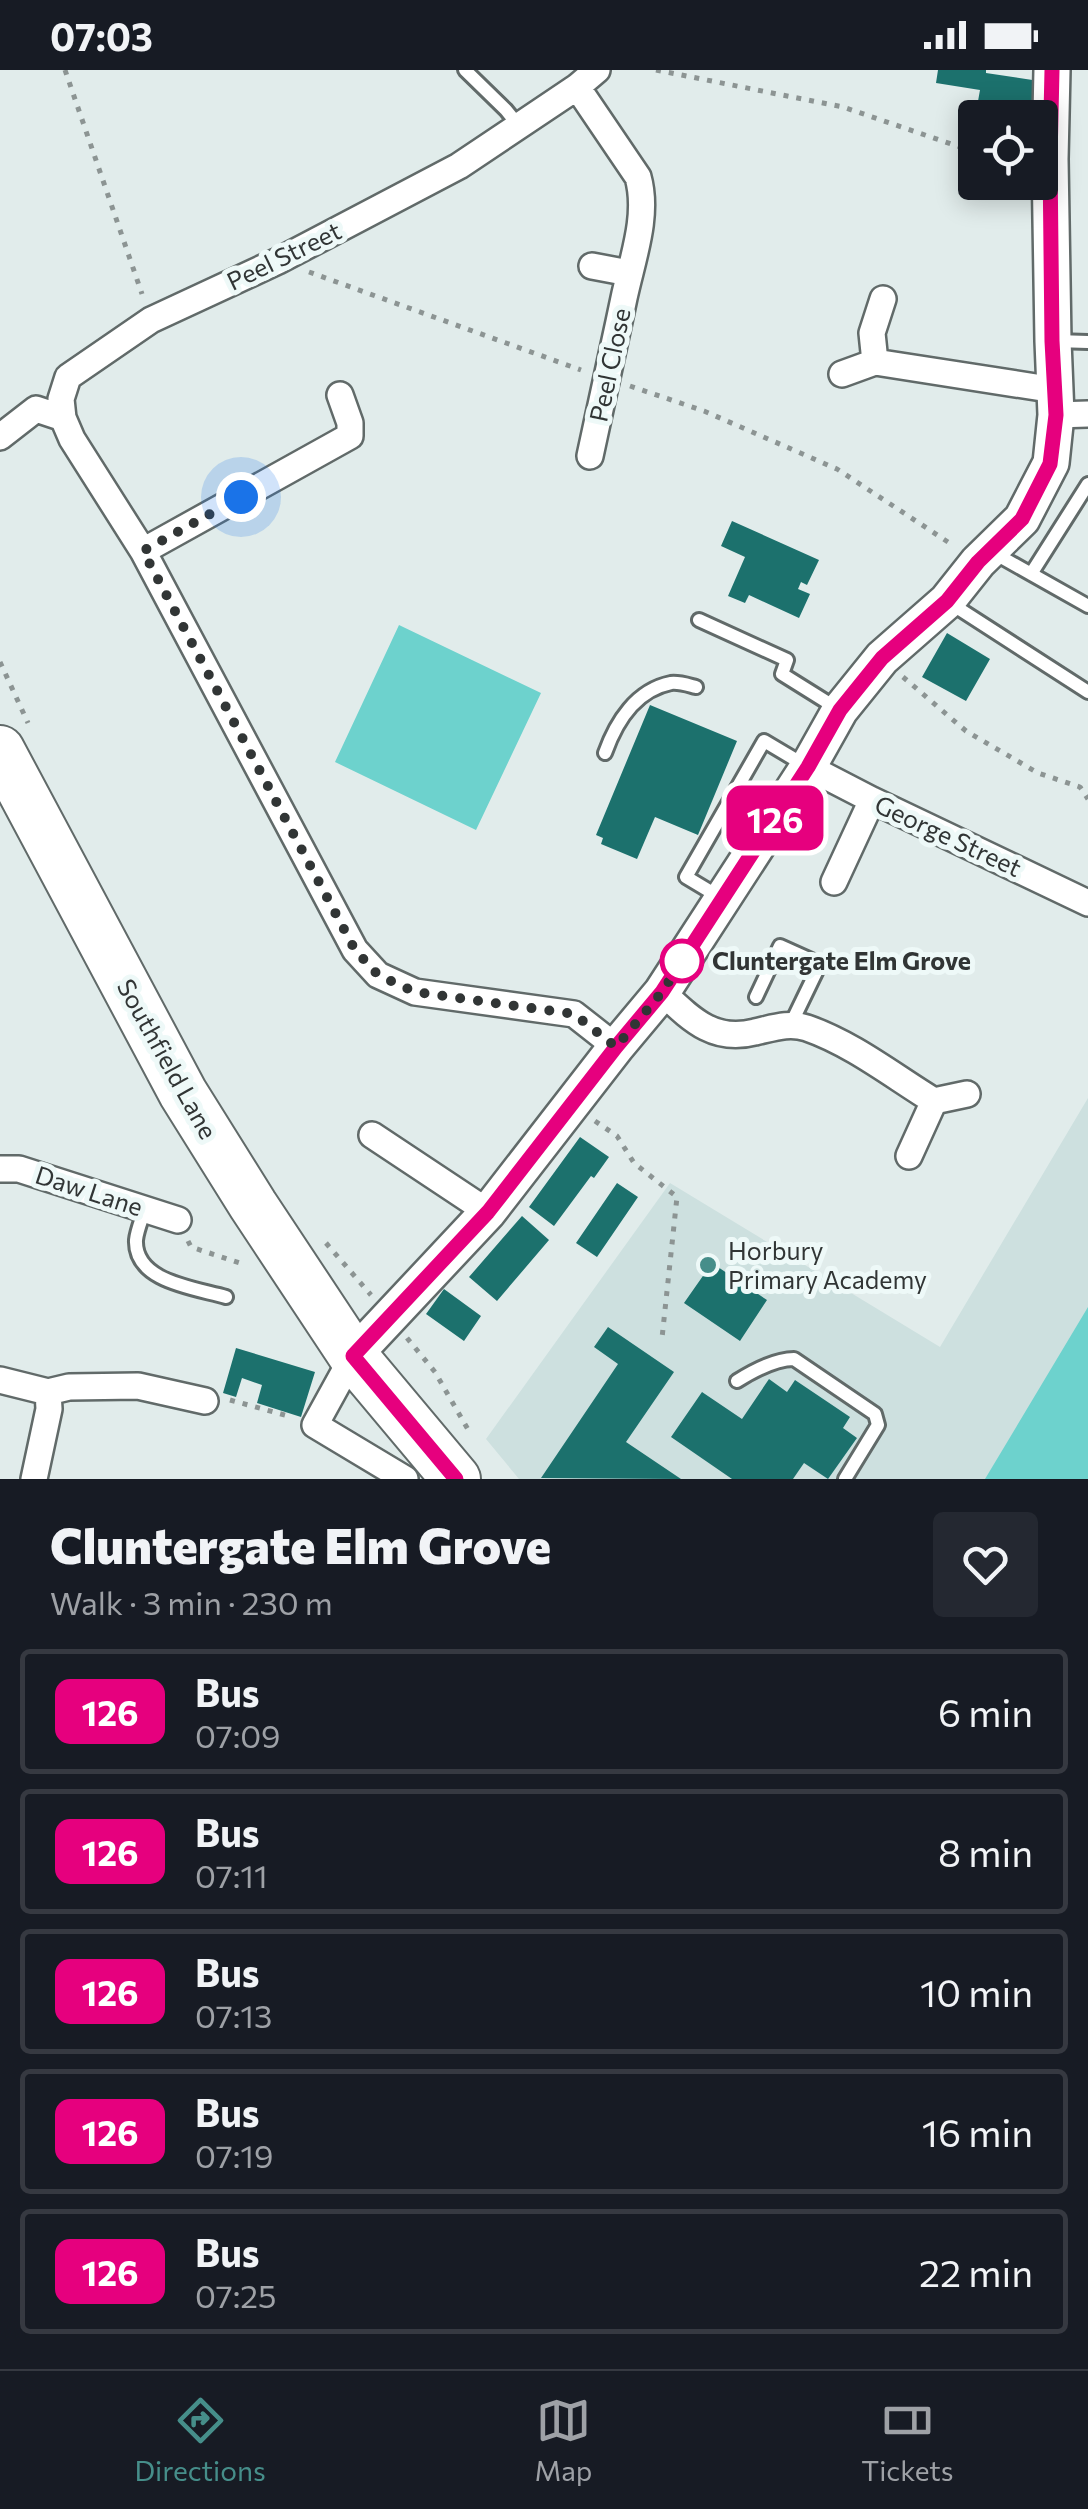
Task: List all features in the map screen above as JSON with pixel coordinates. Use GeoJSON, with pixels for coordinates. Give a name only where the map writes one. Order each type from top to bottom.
{"type":"FeatureCollection","features":[{"type":"Feature","properties":{"kind":"highway","name":"Southfield Lane"},"geometry":{"type":"LineString","coordinates":[[15,739],[183,1093],[353,1356],[464,1459]]}},
{"type":"Feature","properties":{"kind":"street","name":"Peel Street"},"geometry":{"type":"LineString","coordinates":[[63,418],[60,399],[68,377],[151,320],[278,261],[459,166],[597,70]]}},
{"type":"Feature","properties":{"kind":"street"},"geometry":{"type":"LineString","coordinates":[[406,1479],[314,1425],[353,1356],[488,1212],[662,992],[808,767],[840,710],[882,658],[947,601],[1022,519],[1050,464],[1066,407],[1052,341],[1052,70]]}},
{"type":"Feature","properties":{"kind":"street","name":"Peel Close"},"geometry":{"type":"LineString","coordinates":[[577,87],[638,177],[642,194],[642,212],[590,456]]}},
{"type":"Feature","properties":{"kind":"street","name":"Peel Close"},"geometry":{"type":"LineString","coordinates":[[592,266],[629,273]]}},
{"type":"Feature","properties":{"kind":"street"},"geometry":{"type":"LineString","coordinates":[[875,362],[872,333],[883,300]]}},
{"type":"Feature","properties":{"kind":"street"},"geometry":{"type":"LineString","coordinates":[[842,374],[875,362],[1066,407]]}},
{"type":"Feature","properties":{"kind":"street"},"geometry":{"type":"LineString","coordinates":[[143,551],[350,436],[350,422],[340,395]]}},
{"type":"Feature","properties":{"kind":"street"},"geometry":{"type":"LineString","coordinates":[[0,437],[36,410],[63,418],[72,439],[143,551],[355,950],[378,975],[415,992],[574,1014],[616,1047]]}},
{"type":"Feature","properties":{"kind":"street","name":"George Street"},"geometry":{"type":"LineString","coordinates":[[808,767],[1088,903]]}},
{"type":"Feature","properties":{"kind":"street"},"geometry":{"type":"LineString","coordinates":[[834,882],[872,800]]}},
{"type":"Feature","properties":{"kind":"street"},"geometry":{"type":"LineString","coordinates":[[662,992],[697,1024],[724,1035],[754,1033],[772,1026],[803,1026],[839,1042],[934,1101],[967,1094]]}},
{"type":"Feature","properties":{"kind":"street"},"geometry":{"type":"LineString","coordinates":[[910,1156],[934,1101]]}},
{"type":"Feature","properties":{"kind":"street"},"geometry":{"type":"LineString","coordinates":[[372,1135],[488,1212]]}},
{"type":"Feature","properties":{"kind":"street","name":"Daw Lane"},"geometry":{"type":"LineString","coordinates":[[0,1169],[19,1169],[178,1220]]}},
{"type":"Feature","properties":{"kind":"street"},"geometry":{"type":"LineString","coordinates":[[0,1380],[48,1392],[69,1387],[138,1386],[204,1402]]}},
{"type":"Feature","properties":{"kind":"street"},"geometry":{"type":"LineString","coordinates":[[34,1479],[49,1408],[48,1392]]}},
{"type":"Feature","properties":{"kind":"lane"},"geometry":{"type":"LineString","coordinates":[[466,70],[519,127]]}},
{"type":"Feature","properties":{"kind":"lane"},"geometry":{"type":"LineString","coordinates":[[1052,341],[1088,342]]}},
{"type":"Feature","properties":{"kind":"lane"},"geometry":{"type":"LineString","coordinates":[[1031,574],[1088,484]]}},
{"type":"Feature","properties":{"kind":"lane"},"geometry":{"type":"LineString","coordinates":[[990,550],[1087,602]]}},
{"type":"Feature","properties":{"kind":"lane"},"geometry":{"type":"LineString","coordinates":[[947,601],[1088,692]]}},
{"type":"Feature","properties":{"kind":"lane"},"geometry":{"type":"LineString","coordinates":[[700,620],[787,660],[782,674],[840,710]]}},
{"type":"Feature","properties":{"kind":"lane"},"geometry":{"type":"LineString","coordinates":[[605,753],[613,730],[631,705],[674,682],[696,686]]}},
{"type":"Feature","properties":{"kind":"lane"},"geometry":{"type":"LineString","coordinates":[[723,898],[686,878],[764,742],[808,767]]}},
{"type":"Feature","properties":{"kind":"lane"},"geometry":{"type":"LineString","coordinates":[[756,997],[780,946],[820,964],[790,1026]]}},
{"type":"Feature","properties":{"kind":"lane"},"geometry":{"type":"LineString","coordinates":[[145,1209],[136,1238],[145,1268],[164,1279],[226,1298]]}},
{"type":"Feature","properties":{"kind":"lane"},"geometry":{"type":"LineString","coordinates":[[737,1381],[787,1358],[794,1359],[875,1414],[878,1425],[846,1479]]}},
{"type":"Feature","properties":{"kind":"path"},"geometry":{"type":"LineString","coordinates":[[65,70],[151,320]]}},
{"type":"Feature","properties":{"kind":"path"},"geometry":{"type":"LineString","coordinates":[[656,70],[843,107],[958,146]]}},
{"type":"Feature","properties":{"kind":"path"},"geometry":{"type":"LineString","coordinates":[[278,261],[704,411],[837,469],[944,539]]}},
{"type":"Feature","properties":{"kind":"path"},"geometry":{"type":"LineString","coordinates":[[882,658],[966,731],[1038,773],[1080,787],[1088,800]]}},
{"type":"Feature","properties":{"kind":"path"},"geometry":{"type":"LineString","coordinates":[[0,662],[15,739]]}},
{"type":"Feature","properties":{"kind":"path"},"geometry":{"type":"LineString","coordinates":[[572,1105],[616,1136],[634,1163],[677,1197],[662,1338]]}},
{"type":"Feature","properties":{"kind":"path"},"geometry":{"type":"LineString","coordinates":[[320,1236],[435,1372],[464,1459]]}},
{"type":"Feature","properties":{"kind":"path"},"geometry":{"type":"LineString","coordinates":[[204,1402],[206,1393],[316,1423]]}},
{"type":"Feature","properties":{"kind":"shaded area"},"geometry":{"type":"Polygon","coordinates":[[[399,625],[541,693],[476,830],[335,762],[399,625]]]}},
{"type":"Feature","properties":{"kind":"shaded area","name":"Horbury Primary Academy"},"geometry":{"type":"Polygon","coordinates":[[[1088,1098],[1088,1479],[519,1479],[486,1439],[670,1183],[940,1347],[1088,1098]]]}},
{"type":"Feature","properties":{"kind":"shaded area"},"geometry":{"type":"Polygon","coordinates":[[[1088,1307],[1088,1479],[985,1479],[1088,1307]]]}},
{"type":"Feature","properties":{"kind":"building"},"geometry":{"type":"Polygon","coordinates":[[[938,70],[986,70],[1039,81],[1036,100],[978,100],[980,90],[936,83],[938,70]]]}},
{"type":"Feature","properties":{"kind":"building"},"geometry":{"type":"Polygon","coordinates":[[[732,521],[819,560],[807,585],[801,582],[798,589],[810,594],[799,618],[749,595],[745,603],[728,596],[745,557],[721,546],[732,521]]]}},
{"type":"Feature","properties":{"kind":"building"},"geometry":{"type":"Polygon","coordinates":[[[947,633],[990,659],[966,701],[922,677],[947,633]]]}},
{"type":"Feature","properties":{"kind":"building"},"geometry":{"type":"Polygon","coordinates":[[[650,705],[737,741],[698,835],[655,817],[637,859],[601,844],[603,838],[596,835],[650,705]]]}},
{"type":"Feature","properties":{"kind":"building"},"geometry":{"type":"Polygon","coordinates":[[[580,1137],[609,1157],[554,1226],[529,1207],[580,1137]]]}},
{"type":"Feature","properties":{"kind":"building"},"geometry":{"type":"Polygon","coordinates":[[[617,1183],[638,1197],[597,1257],[576,1243],[617,1183]]]}},
{"type":"Feature","properties":{"kind":"building"},"geometry":{"type":"Polygon","coordinates":[[[522,1216],[549,1240],[497,1301],[469,1277],[522,1216]]]}},
{"type":"Feature","properties":{"kind":"building"},"geometry":{"type":"Polygon","coordinates":[[[712,1263],[767,1300],[740,1341],[684,1303],[712,1263]]]}},
{"type":"Feature","properties":{"kind":"building"},"geometry":{"type":"Polygon","coordinates":[[[444,1289],[481,1316],[464,1341],[426,1314],[444,1289]]]}},
{"type":"Feature","properties":{"kind":"building"},"geometry":{"type":"Polygon","coordinates":[[[608,1327],[674,1372],[626,1442],[681,1479],[541,1478],[618,1364],[594,1347],[608,1327]]]}},
{"type":"Feature","properties":{"kind":"building"},"geometry":{"type":"Polygon","coordinates":[[[236,1348],[315,1372],[301,1417],[257,1403],[262,1385],[242,1378],[236,1397],[223,1393],[236,1348]]]}},
{"type":"Feature","properties":{"kind":"building"},"geometry":{"type":"Polygon","coordinates":[[[769,1379],[787,1392],[795,1380],[850,1417],[843,1428],[857,1438],[828,1479],[804,1463],[793,1479],[732,1479],[671,1437],[702,1392],[742,1419],[769,1379]]]}},
{"type":"Feature","properties":{"kind":"bus line","name":"126"},"geometry":{"type":"LineString","coordinates":[[456,1479],[353,1356],[488,1212],[662,992],[808,767],[840,710],[882,658],[947,601],[978,562],[1022,519],[1050,464],[1056,415],[1052,341],[1052,70]]}},
{"type":"Feature","properties":{"kind":"place","name":"Cluntergate Elm Grove"},"geometry":{"type":"Point","coordinates":[682,961]}},
{"type":"Feature","properties":{"kind":"place","name":"Horbury Primary Academy"},"geometry":{"type":"Point","coordinates":[708,1265]}},
{"type":"Feature","properties":{"kind":"route"},"geometry":{"type":"LineString","coordinates":[[241,497],[143,551],[355,950],[378,975],[415,992],[574,1014],[616,1047],[662,992],[682,961]]}}]}
